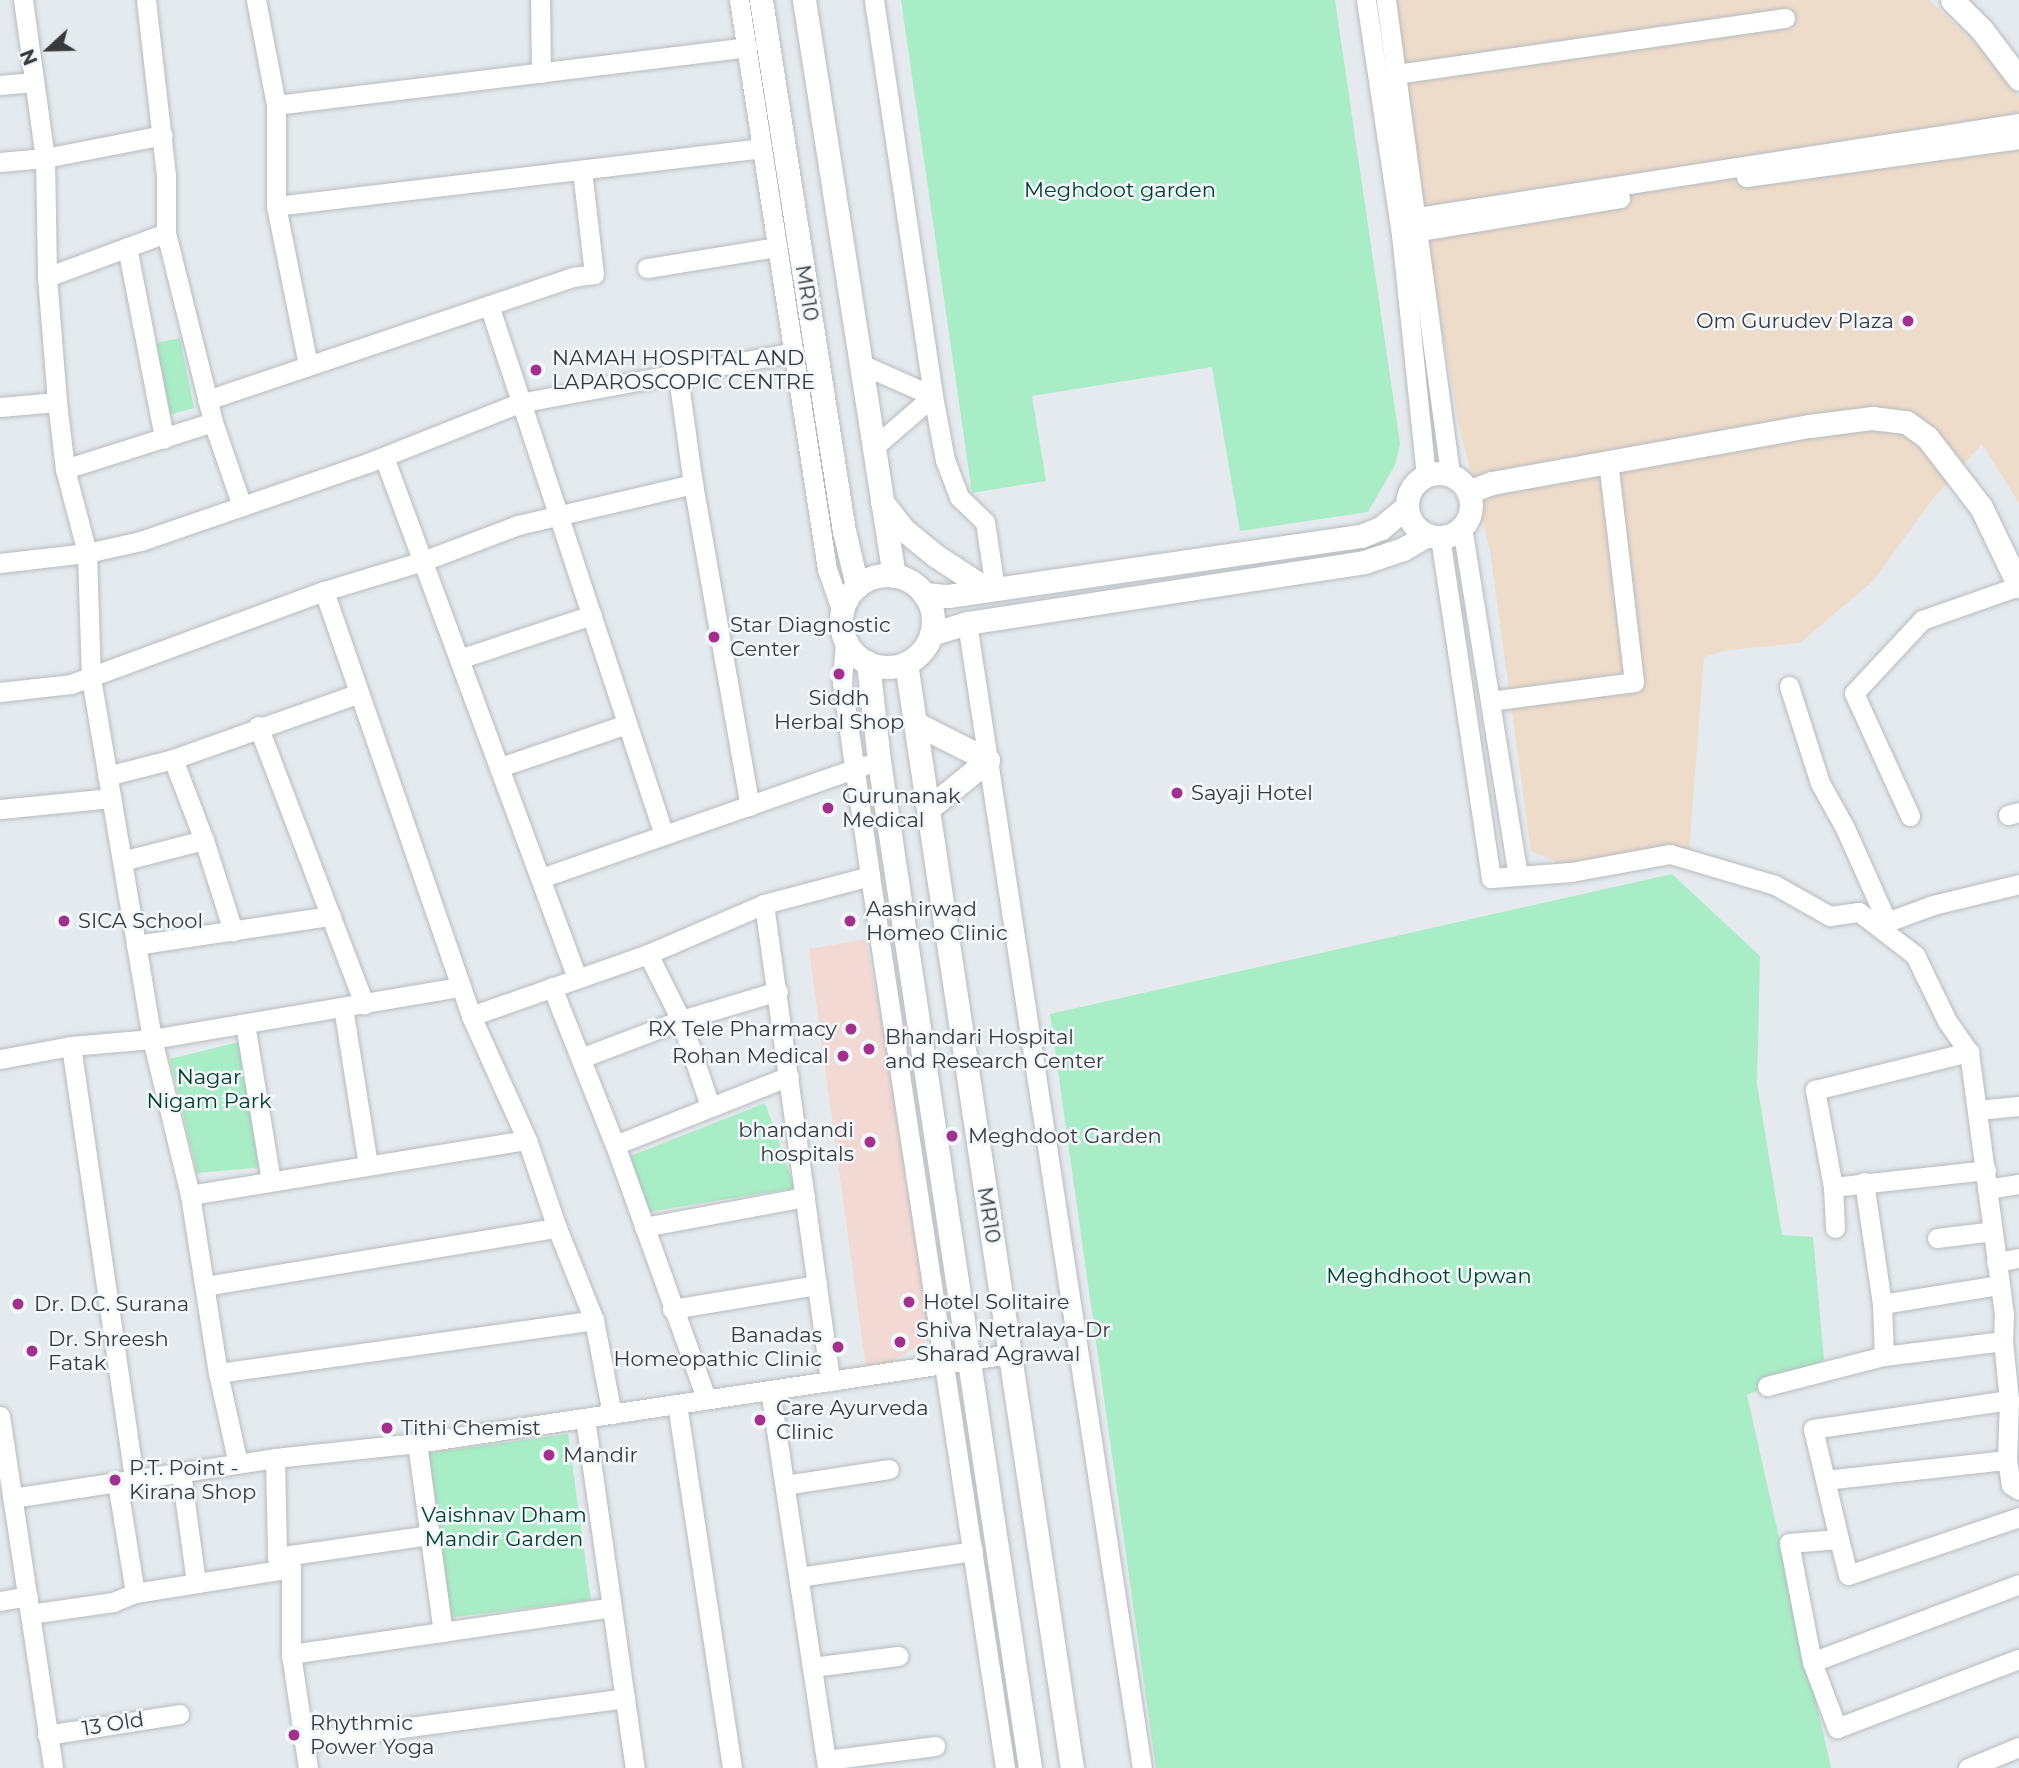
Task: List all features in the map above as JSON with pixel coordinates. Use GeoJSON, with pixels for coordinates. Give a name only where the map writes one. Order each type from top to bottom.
{"type":"FeatureCollection","features":[{"type":"Feature","properties":{"kind":"main road","name":"MR10"},"geometry":{"type":"LineString","coordinates":[[761,0],[844,531],[857,586]]}},
{"type":"Feature","properties":{"kind":"main road","name":"MR10"},"geometry":{"type":"LineString","coordinates":[[804,0],[894,576]]}},
{"type":"Feature","properties":{"kind":"main road"},"geometry":{"type":"LineString","coordinates":[[1952,0],[1982,30],[2019,79]]}},
{"type":"Feature","properties":{"kind":"main road"},"geometry":{"type":"LineString","coordinates":[[1468,492],[1492,482],[1860,420],[1906,422],[1927,437],[1981,507],[2019,586]]}},
{"type":"Feature","properties":{"kind":"main road"},"geometry":{"type":"LineString","coordinates":[[923,594],[948,596],[1362,536],[1381,528],[1407,506],[1412,488],[1426,476],[1450,475],[1458,479],[1468,492],[1470,511],[1462,527],[1364,562],[967,623],[931,634]]}},
{"type":"Feature","properties":{"kind":"main road"},"geometry":{"type":"LineString","coordinates":[[880,500],[904,530],[936,556],[992,590]]}},
{"type":"Feature","properties":{"kind":"main road"},"geometry":{"type":"LineString","coordinates":[[1407,506],[1413,523],[1434,536]]}},
{"type":"Feature","properties":{"kind":"main road"},"geometry":{"type":"LineString","coordinates":[[881,576],[894,576],[915,585],[923,594],[930,607],[931,634],[917,656],[906,663],[880,667],[867,663],[854,654],[845,641],[842,612],[847,598],[857,586],[881,576]]}},
{"type":"Feature","properties":{"kind":"main road","name":"MR10"},"geometry":{"type":"LineString","coordinates":[[867,663],[879,761],[1030,1768]]}},
{"type":"Feature","properties":{"kind":"main road","name":"MR10"},"geometry":{"type":"LineString","coordinates":[[906,663],[1072,1768]]}},
{"type":"Feature","properties":{"kind":"main road"},"geometry":{"type":"LineString","coordinates":[[915,723],[988,760],[928,809]]}},
{"type":"Feature","properties":{"kind":"street"},"geometry":{"type":"LineString","coordinates":[[23,0],[45,158],[47,277],[57,402],[65,469],[87,552],[90,678],[152,1039],[190,1195],[218,1373],[238,1464]]}},
{"type":"Feature","properties":{"kind":"street"},"geometry":{"type":"LineString","coordinates":[[146,0],[163,135],[166,233],[213,422],[242,506]]}},
{"type":"Feature","properties":{"kind":"street"},"geometry":{"type":"LineString","coordinates":[[256,0],[276,105],[276,206],[308,365]]}},
{"type":"Feature","properties":{"kind":"street"},"geometry":{"type":"LineString","coordinates":[[540,0],[541,72]]}},
{"type":"Feature","properties":{"kind":"street"},"geometry":{"type":"LineString","coordinates":[[740,0],[827,569],[842,612]]}},
{"type":"Feature","properties":{"kind":"street"},"geometry":{"type":"LineString","coordinates":[[874,0],[945,460],[959,497],[985,522],[992,590]]}},
{"type":"Feature","properties":{"kind":"street"},"geometry":{"type":"LineString","coordinates":[[1366,0],[1409,226],[1450,475]]}},
{"type":"Feature","properties":{"kind":"street"},"geometry":{"type":"LineString","coordinates":[[1385,0],[1396,74],[1426,476]]}},
{"type":"Feature","properties":{"kind":"street"},"geometry":{"type":"LineString","coordinates":[[1396,74],[1784,18]]}},
{"type":"Feature","properties":{"kind":"street"},"geometry":{"type":"LineString","coordinates":[[276,105],[747,47]]}},
{"type":"Feature","properties":{"kind":"street"},"geometry":{"type":"LineString","coordinates":[[0,85],[34,82]]}},
{"type":"Feature","properties":{"kind":"street"},"geometry":{"type":"LineString","coordinates":[[1409,226],[1723,181],[1910,147],[2019,122]]}},
{"type":"Feature","properties":{"kind":"street"},"geometry":{"type":"LineString","coordinates":[[0,162],[45,158],[163,135]]}},
{"type":"Feature","properties":{"kind":"street"},"geometry":{"type":"LineString","coordinates":[[1910,147],[2019,139]]}},
{"type":"Feature","properties":{"kind":"street"},"geometry":{"type":"LineString","coordinates":[[276,206],[762,148]]}},
{"type":"Feature","properties":{"kind":"street"},"geometry":{"type":"LineString","coordinates":[[207,400],[573,277],[594,274],[582,170]]}},
{"type":"Feature","properties":{"kind":"street"},"geometry":{"type":"LineString","coordinates":[[47,277],[166,233]]}},
{"type":"Feature","properties":{"kind":"street"},"geometry":{"type":"LineString","coordinates":[[127,247],[164,438]]}},
{"type":"Feature","properties":{"kind":"street"},"geometry":{"type":"LineString","coordinates":[[647,268],[777,247]]}},
{"type":"Feature","properties":{"kind":"street"},"geometry":{"type":"LineString","coordinates":[[489,305],[664,835]]}},
{"type":"Feature","properties":{"kind":"street"},"geometry":{"type":"LineString","coordinates":[[0,564],[87,552],[141,541],[384,457],[519,402],[678,376],[793,352]]}},
{"type":"Feature","properties":{"kind":"street"},"geometry":{"type":"LineString","coordinates":[[861,364],[933,396]]}},
{"type":"Feature","properties":{"kind":"street"},"geometry":{"type":"LineString","coordinates":[[678,376],[750,806]]}},
{"type":"Feature","properties":{"kind":"street"},"geometry":{"type":"LineString","coordinates":[[874,447],[933,396]]}},
{"type":"Feature","properties":{"kind":"street"},"geometry":{"type":"LineString","coordinates":[[0,407],[57,402]]}},
{"type":"Feature","properties":{"kind":"street"},"geometry":{"type":"LineString","coordinates":[[65,469],[213,422]]}},
{"type":"Feature","properties":{"kind":"street"},"geometry":{"type":"LineString","coordinates":[[384,457],[577,978]]}},
{"type":"Feature","properties":{"kind":"street"},"geometry":{"type":"LineString","coordinates":[[1490,701],[1634,682],[1608,462]]}},
{"type":"Feature","properties":{"kind":"street"},"geometry":{"type":"LineString","coordinates":[[0,692],[71,684],[324,591],[423,561],[518,526],[694,484]]}},
{"type":"Feature","properties":{"kind":"street"},"geometry":{"type":"LineString","coordinates":[[1462,527],[1518,875]]}},
{"type":"Feature","properties":{"kind":"street"},"geometry":{"type":"LineString","coordinates":[[1434,536],[1491,878],[1571,873],[1670,854],[1775,885],[1830,916],[1859,912],[1885,925],[1915,956],[1947,1021],[1969,1052],[1999,1285],[2012,1312],[2003,1341],[2012,1366],[2012,1411],[2007,1460],[2011,1485],[2019,1490]]}},
{"type":"Feature","properties":{"kind":"street"},"geometry":{"type":"LineString","coordinates":[[1910,816],[1854,693],[1922,620],[2019,586]]}},
{"type":"Feature","properties":{"kind":"street"},"geometry":{"type":"LineString","coordinates":[[324,591],[357,694],[471,1016],[527,1140],[557,1228],[594,1320],[612,1414]]}},
{"type":"Feature","properties":{"kind":"street"},"geometry":{"type":"LineString","coordinates":[[459,659],[592,615]]}},
{"type":"Feature","properties":{"kind":"street"},"geometry":{"type":"LineString","coordinates":[[967,623],[1142,1768]]}},
{"type":"Feature","properties":{"kind":"street"},"geometry":{"type":"LineString","coordinates":[[845,641],[842,683],[854,768],[1005,1768]]}},
{"type":"Feature","properties":{"kind":"street"},"geometry":{"type":"LineString","coordinates":[[1789,686],[1820,783],[1845,828],[1885,925]]}},
{"type":"Feature","properties":{"kind":"street"},"geometry":{"type":"LineString","coordinates":[[107,776],[173,759],[258,726],[357,694]]}},
{"type":"Feature","properties":{"kind":"street"},"geometry":{"type":"LineString","coordinates":[[500,767],[627,724]]}},
{"type":"Feature","properties":{"kind":"street"},"geometry":{"type":"LineString","coordinates":[[258,726],[364,1004]]}},
{"type":"Feature","properties":{"kind":"street"},"geometry":{"type":"LineString","coordinates":[[173,759],[204,840],[233,931]]}},
{"type":"Feature","properties":{"kind":"street"},"geometry":{"type":"LineString","coordinates":[[541,878],[879,761]]}},
{"type":"Feature","properties":{"kind":"street"},"geometry":{"type":"LineString","coordinates":[[0,809],[111,798]]}},
{"type":"Feature","properties":{"kind":"street"},"geometry":{"type":"LineString","coordinates":[[122,861],[204,840]]}},
{"type":"Feature","properties":{"kind":"street"},"geometry":{"type":"LineString","coordinates":[[471,1016],[648,954],[764,904],[870,876]]}},
{"type":"Feature","properties":{"kind":"street"},"geometry":{"type":"LineString","coordinates":[[1885,925],[1950,900],[2019,884]]}},
{"type":"Feature","properties":{"kind":"street"},"geometry":{"type":"LineString","coordinates":[[764,904],[830,1381]]}},
{"type":"Feature","properties":{"kind":"street"},"geometry":{"type":"LineString","coordinates":[[136,945],[331,916]]}},
{"type":"Feature","properties":{"kind":"street"},"geometry":{"type":"LineString","coordinates":[[648,954],[681,1020],[710,1106]]}},
{"type":"Feature","properties":{"kind":"street"},"geometry":{"type":"LineString","coordinates":[[0,1059],[71,1046],[152,1039],[461,987]]}},
{"type":"Feature","properties":{"kind":"street"},"geometry":{"type":"LineString","coordinates":[[552,987],[615,1145],[706,1398]]}},
{"type":"Feature","properties":{"kind":"street"},"geometry":{"type":"LineString","coordinates":[[581,1058],[681,1020],[778,991]]}},
{"type":"Feature","properties":{"kind":"street"},"geometry":{"type":"LineString","coordinates":[[343,1007],[368,1165]]}},
{"type":"Feature","properties":{"kind":"street"},"geometry":{"type":"LineString","coordinates":[[246,1024],[271,1181]]}},
{"type":"Feature","properties":{"kind":"street"},"geometry":{"type":"LineString","coordinates":[[71,1046],[125,1481],[135,1592]]}},
{"type":"Feature","properties":{"kind":"street"},"geometry":{"type":"LineString","coordinates":[[1835,1228],[1833,1187],[1815,1090],[1969,1052]]}},
{"type":"Feature","properties":{"kind":"street"},"geometry":{"type":"LineString","coordinates":[[615,1145],[789,1076]]}},
{"type":"Feature","properties":{"kind":"street"},"geometry":{"type":"LineString","coordinates":[[1977,1110],[2019,1106]]}},
{"type":"Feature","properties":{"kind":"street"},"geometry":{"type":"LineString","coordinates":[[190,1195],[527,1140]]}},
{"type":"Feature","properties":{"kind":"street"},"geometry":{"type":"LineString","coordinates":[[1833,1187],[1864,1182],[1987,1180],[2019,1184]]}},
{"type":"Feature","properties":{"kind":"street"},"geometry":{"type":"LineString","coordinates":[[1864,1182],[1882,1304],[1884,1356]]}},
{"type":"Feature","properties":{"kind":"street"},"geometry":{"type":"LineString","coordinates":[[644,1227],[805,1197]]}},
{"type":"Feature","properties":{"kind":"street"},"geometry":{"type":"LineString","coordinates":[[205,1286],[557,1228]]}},
{"type":"Feature","properties":{"kind":"street"},"geometry":{"type":"LineString","coordinates":[[1937,1238],[1993,1231]]}},
{"type":"Feature","properties":{"kind":"street"},"geometry":{"type":"LineString","coordinates":[[1996,1262],[2019,1258]]}},
{"type":"Feature","properties":{"kind":"street"},"geometry":{"type":"LineString","coordinates":[[672,1309],[817,1285]]}},
{"type":"Feature","properties":{"kind":"street"},"geometry":{"type":"LineString","coordinates":[[1882,1304],[1999,1285]]}},
{"type":"Feature","properties":{"kind":"street"},"geometry":{"type":"LineString","coordinates":[[218,1373],[594,1320]]}},
{"type":"Feature","properties":{"kind":"street"},"geometry":{"type":"LineString","coordinates":[[1767,1386],[1884,1356],[2003,1341]]}},
{"type":"Feature","properties":{"kind":"street"},"geometry":{"type":"LineString","coordinates":[[12,1498],[275,1458],[417,1443],[1010,1353]]}},
{"type":"Feature","properties":{"kind":"street"},"geometry":{"type":"LineString","coordinates":[[770,1390],[827,1764],[935,1746]]}},
{"type":"Feature","properties":{"kind":"street"},"geometry":{"type":"LineString","coordinates":[[677,1404],[732,1768]]}},
{"type":"Feature","properties":{"kind":"street"},"geometry":{"type":"LineString","coordinates":[[2012,1411],[1812,1429],[1848,1575],[2019,1517]]}},
{"type":"Feature","properties":{"kind":"street"},"geometry":{"type":"LineString","coordinates":[[0,1416],[53,1768]]}},
{"type":"Feature","properties":{"kind":"street"},"geometry":{"type":"LineString","coordinates":[[585,1418],[635,1768]]}},
{"type":"Feature","properties":{"kind":"street"},"geometry":{"type":"LineString","coordinates":[[417,1443],[443,1632]]}},
{"type":"Feature","properties":{"kind":"street"},"geometry":{"type":"LineString","coordinates":[[275,1458],[291,1654],[308,1768]]}},
{"type":"Feature","properties":{"kind":"street"},"geometry":{"type":"LineString","coordinates":[[1825,1480],[2007,1460]]}},
{"type":"Feature","properties":{"kind":"street"},"geometry":{"type":"LineString","coordinates":[[785,1485],[889,1469]]}},
{"type":"Feature","properties":{"kind":"street"},"geometry":{"type":"LineString","coordinates":[[181,1472],[196,1583]]}},
{"type":"Feature","properties":{"kind":"street"},"geometry":{"type":"LineString","coordinates":[[0,1601],[29,1605],[113,1602],[135,1592],[196,1583],[284,1562],[430,1535]]}},
{"type":"Feature","properties":{"kind":"street"},"geometry":{"type":"LineString","coordinates":[[1839,1539],[1789,1543],[1812,1662],[1837,1728],[2019,1659]]}},
{"type":"Feature","properties":{"kind":"street"},"geometry":{"type":"LineString","coordinates":[[799,1577],[973,1552]]}},
{"type":"Feature","properties":{"kind":"street"},"geometry":{"type":"LineString","coordinates":[[1812,1662],[2019,1584]]}},
{"type":"Feature","properties":{"kind":"street"},"geometry":{"type":"LineString","coordinates":[[291,1654],[612,1607]]}},
{"type":"Feature","properties":{"kind":"street"},"geometry":{"type":"LineString","coordinates":[[812,1667],[898,1656]]}},
{"type":"Feature","properties":{"kind":"street"},"geometry":{"type":"LineString","coordinates":[[304,1741],[625,1698]]}},
{"type":"Feature","properties":{"kind":"street","name":"13 Old"},"geometry":{"type":"LineString","coordinates":[[47,1735],[179,1714]]}},
{"type":"Feature","properties":{"kind":"street"},"geometry":{"type":"LineString","coordinates":[[1968,1768],[2019,1746]]}},
{"type":"Feature","properties":{"kind":"shaded area"},"geometry":{"type":"Polygon","coordinates":[[[1395,0],[1929,0],[1998,64],[2019,97],[2019,503],[1982,444],[1932,500],[1873,581],[1800,643],[1728,650],[1704,657],[1689,853],[1565,866],[1531,851],[1490,551],[1458,421],[1420,198],[1395,0]]]}},
{"type":"Feature","properties":{"kind":"shaded area","name":"bhandandi hospitals"},"geometry":{"type":"Polygon","coordinates":[[[866,939],[940,1334],[867,1375],[809,949],[866,939]]]}},
{"type":"Feature","properties":{"kind":"green space","name":"Meghdoot garden"},"geometry":{"type":"Polygon","coordinates":[[[901,0],[1335,0],[1400,444],[1395,465],[1368,512],[1240,531],[1212,367],[1032,396],[1046,481],[972,493],[901,0]]]}},
{"type":"Feature","properties":{"kind":"green space"},"geometry":{"type":"Polygon","coordinates":[[[180,338],[194,408],[165,416],[151,344],[180,338]]]}},
{"type":"Feature","properties":{"kind":"green space","name":"Meghdhoot Upwan"},"geometry":{"type":"Polygon","coordinates":[[[1672,874],[1760,956],[1757,1084],[1782,1235],[1813,1237],[1824,1360],[1747,1395],[1831,1768],[1156,1768],[1050,1014],[1672,874]]]}},
{"type":"Feature","properties":{"kind":"green space","name":"Nagar Nigam Park"},"geometry":{"type":"Polygon","coordinates":[[[239,1042],[263,1167],[197,1173],[170,1059],[239,1042]]]}},
{"type":"Feature","properties":{"kind":"green space"},"geometry":{"type":"Polygon","coordinates":[[[765,1103],[795,1188],[648,1212],[623,1159],[765,1103]]]}},
{"type":"Feature","properties":{"kind":"green space","name":"Vaishnav Dham Mandir Garden"},"geometry":{"type":"Polygon","coordinates":[[[568,1434],[591,1600],[440,1619],[418,1457],[429,1453],[568,1434]]]}},
{"type":"Feature","properties":{"kind":"place","name":"Om Gurudev Plaza"},"geometry":{"type":"Point","coordinates":[1908,321]}},
{"type":"Feature","properties":{"kind":"place","name":"NAMAH HOSPITAL AND LAPAROSCOPIC CENTRE"},"geometry":{"type":"Point","coordinates":[536,370]}},
{"type":"Feature","properties":{"kind":"place","name":"Star Diagnostic Center"},"geometry":{"type":"Point","coordinates":[714,637]}},
{"type":"Feature","properties":{"kind":"place","name":"Siddh Herbal Shop"},"geometry":{"type":"Point","coordinates":[839,674]}},
{"type":"Feature","properties":{"kind":"place","name":"Sayaji Hotel"},"geometry":{"type":"Point","coordinates":[1177,793]}},
{"type":"Feature","properties":{"kind":"place","name":"Gurunanak Medical"},"geometry":{"type":"Point","coordinates":[828,808]}},
{"type":"Feature","properties":{"kind":"place","name":"SICA School"},"geometry":{"type":"Point","coordinates":[64,921]}},
{"type":"Feature","properties":{"kind":"place","name":"Aashirwad Homeo Clinic"},"geometry":{"type":"Point","coordinates":[850,921]}},
{"type":"Feature","properties":{"kind":"place","name":"RX Tele Pharmacy"},"geometry":{"type":"Point","coordinates":[851,1029]}},
{"type":"Feature","properties":{"kind":"place","name":"Bhandari Hospital and Research Center"},"geometry":{"type":"Point","coordinates":[869,1049]}},
{"type":"Feature","properties":{"kind":"place","name":"Rohan Medical"},"geometry":{"type":"Point","coordinates":[843,1056]}},
{"type":"Feature","properties":{"kind":"place","name":"Meghdoot Garden"},"geometry":{"type":"Point","coordinates":[952,1136]}},
{"type":"Feature","properties":{"kind":"place","name":"bhandandi hospitals"},"geometry":{"type":"Point","coordinates":[870,1142]}},
{"type":"Feature","properties":{"kind":"place","name":"Hotel Solitaire"},"geometry":{"type":"Point","coordinates":[909,1302]}},
{"type":"Feature","properties":{"kind":"place","name":"Dr. D.C. Surana"},"geometry":{"type":"Point","coordinates":[18,1304]}},
{"type":"Feature","properties":{"kind":"place","name":"Shiva Netralaya-Dr Sharad Agrawal"},"geometry":{"type":"Point","coordinates":[900,1342]}},
{"type":"Feature","properties":{"kind":"place","name":"Banadas Homeopathic Clinic"},"geometry":{"type":"Point","coordinates":[838,1347]}},
{"type":"Feature","properties":{"kind":"place","name":"Dr. Shreesh Fatak"},"geometry":{"type":"Point","coordinates":[32,1351]}},
{"type":"Feature","properties":{"kind":"place","name":"Care Ayurveda Clinic"},"geometry":{"type":"Point","coordinates":[760,1420]}},
{"type":"Feature","properties":{"kind":"place","name":"Tithi Chemist"},"geometry":{"type":"Point","coordinates":[387,1428]}},
{"type":"Feature","properties":{"kind":"place","name":"Mandir"},"geometry":{"type":"Point","coordinates":[549,1455]}},
{"type":"Feature","properties":{"kind":"place","name":"P.T. Point - Kirana Shop"},"geometry":{"type":"Point","coordinates":[115,1480]}},
{"type":"Feature","properties":{"kind":"place","name":"Rhythmic Power Yoga"},"geometry":{"type":"Point","coordinates":[294,1735]}}]}
